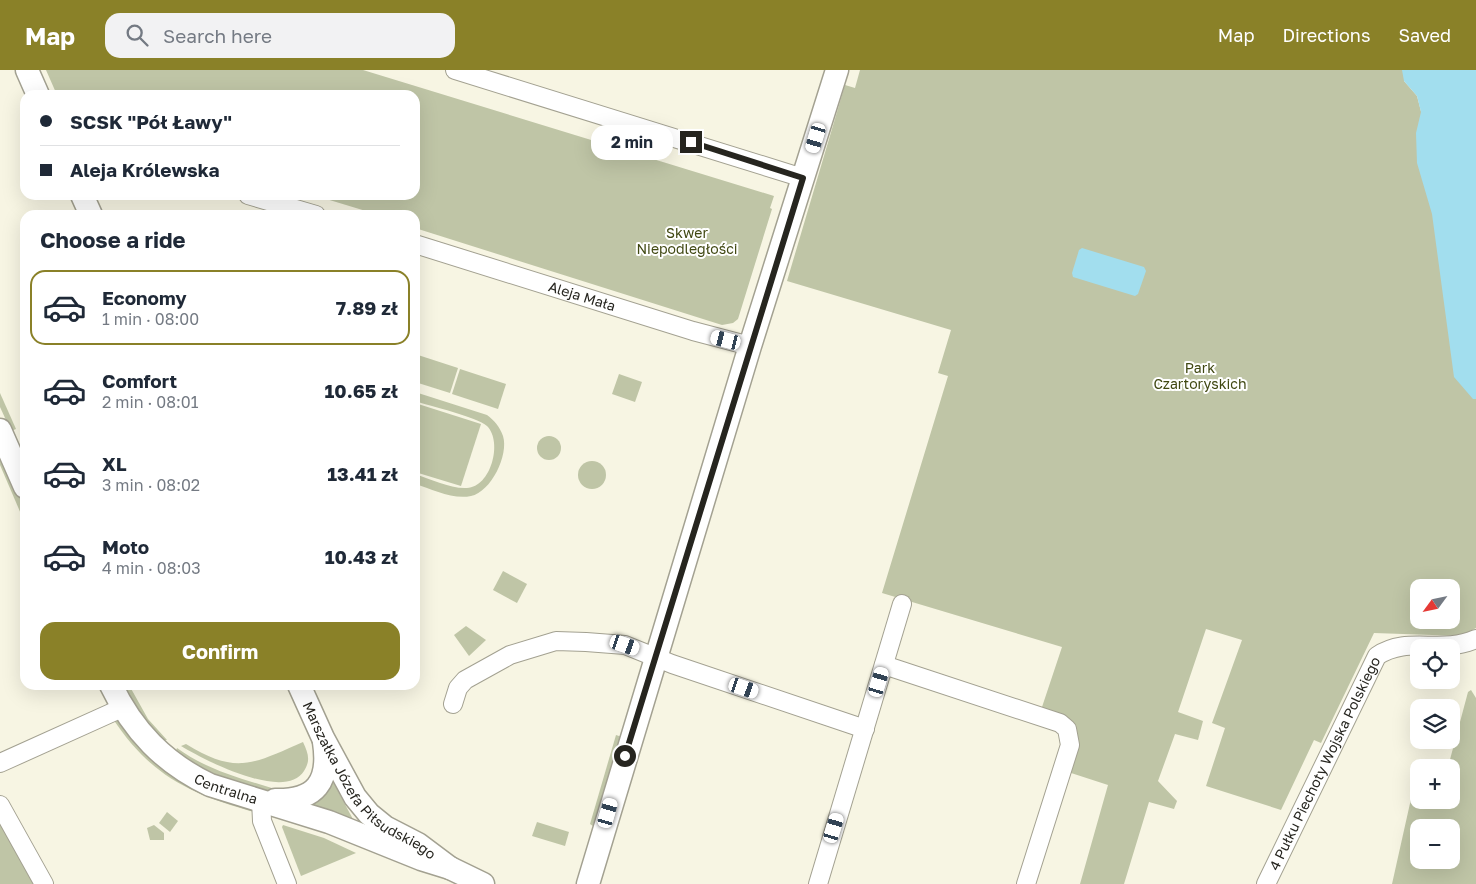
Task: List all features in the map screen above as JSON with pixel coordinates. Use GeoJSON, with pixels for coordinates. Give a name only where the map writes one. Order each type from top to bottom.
{"type":"FeatureCollection","features":[{"type":"Feature","properties":{"kind":"main road"},"geometry":{"type":"LineString","coordinates":[[27,70],[36,90]]}},
{"type":"Feature","properties":{"kind":"main road"},"geometry":{"type":"LineString","coordinates":[[588,884],[750,346],[837,70]]}},
{"type":"Feature","properties":{"kind":"main road"},"geometry":{"type":"LineString","coordinates":[[1,434],[20,476]]}},
{"type":"Feature","properties":{"kind":"main road","name":"Centralna"},"geometry":{"type":"LineString","coordinates":[[114,690],[122,708],[141,734],[170,762],[210,785],[329,822],[377,842]]}},
{"type":"Feature","properties":{"kind":"main road","name":"Marszałka Józefa Piłsudskiego"},"geometry":{"type":"LineString","coordinates":[[301,690],[323,738],[355,797],[369,814],[385,827],[418,844],[450,868]]}},
{"type":"Feature","properties":{"kind":"main road"},"geometry":{"type":"LineString","coordinates":[[262,800],[288,801],[302,798],[314,790],[322,780],[326,769],[323,738]]}},
{"type":"Feature","properties":{"kind":"main road","name":"Marszałka Józefa Piłsudskiego"},"geometry":{"type":"LineString","coordinates":[[377,842],[421,860],[450,868],[483,884]]}},
{"type":"Feature","properties":{"kind":"street"},"geometry":{"type":"LineString","coordinates":[[455,70],[803,178]]}},
{"type":"Feature","properties":{"kind":"street"},"geometry":{"type":"LineString","coordinates":[[265,200],[299,210]]}},
{"type":"Feature","properties":{"kind":"street","name":"Aleja Mała"},"geometry":{"type":"LineString","coordinates":[[420,246],[692,331],[750,346]]}},
{"type":"Feature","properties":{"kind":"street"},"geometry":{"type":"LineString","coordinates":[[818,884],[902,604]]}},
{"type":"Feature","properties":{"kind":"street","name":"4 Pułku Piechoty Wojska Polskiego"},"geometry":{"type":"LineString","coordinates":[[1266,884],[1377,656],[1387,649],[1402,645],[1456,647],[1476,639]]}},
{"type":"Feature","properties":{"kind":"street"},"geometry":{"type":"LineString","coordinates":[[453,704],[458,688],[478,671],[510,655],[556,641],[625,645],[865,729]]}},
{"type":"Feature","properties":{"kind":"street"},"geometry":{"type":"LineString","coordinates":[[884,665],[1060,723],[1066,729],[1070,745],[1026,884]]}},
{"type":"Feature","properties":{"kind":"street"},"geometry":{"type":"LineString","coordinates":[[0,763],[122,708]]}},
{"type":"Feature","properties":{"kind":"street"},"geometry":{"type":"LineString","coordinates":[[262,800],[262,821],[287,884]]}},
{"type":"Feature","properties":{"kind":"street"},"geometry":{"type":"LineString","coordinates":[[0,805],[44,884]]}},
{"type":"Feature","properties":{"kind":"green space","name":"Skwer Niepodległości"},"geometry":{"type":"Polygon","coordinates":[[[46,70],[363,70],[774,196],[770,208],[772,209],[738,319],[733,323],[722,325],[420,230],[420,210],[362,210],[330,200],[420,200],[420,90],[55,90],[46,70]]]}},
{"type":"Feature","properties":{"kind":"green space","name":"Park Czartoryskich"},"geometry":{"type":"Polygon","coordinates":[[[860,70],[1408,70],[1404,81],[1417,96],[1476,323],[1476,628],[1461,636],[1374,633],[1321,743],[1314,740],[1281,810],[1206,786],[1225,728],[1212,723],[1242,640],[1206,629],[1178,712],[1203,721],[1198,740],[1175,734],[1158,781],[1177,801],[1174,809],[1149,802],[1124,884],[1080,884],[1108,785],[1068,772],[1076,742],[1072,722],[1042,707],[1062,647],[882,593],[948,376],[938,373],[951,330],[787,281],[845,85],[855,88],[860,70]]]}},
{"type":"Feature","properties":{"kind":"green space"},"geometry":{"type":"Polygon","coordinates":[[[420,356],[458,368],[450,393],[420,384],[420,356]]]}},
{"type":"Feature","properties":{"kind":"green space"},"geometry":{"type":"Polygon","coordinates":[[[460,369],[506,384],[498,409],[452,394],[460,369]]]}},
{"type":"Feature","properties":{"kind":"green space"},"geometry":{"type":"Polygon","coordinates":[[[619,374],[642,382],[635,402],[612,394],[619,374]]]}},
{"type":"Feature","properties":{"kind":"green space"},"geometry":{"type":"Polygon","coordinates":[[[0,393],[16,429],[11,431],[0,407],[0,393]]]}},
{"type":"Feature","properties":{"kind":"green space"},"geometry":{"type":"Polygon","coordinates":[[[420,394],[487,415],[494,421],[503,436],[504,444],[497,472],[485,488],[471,496],[457,497],[420,486],[420,476],[454,487],[467,488],[475,486],[488,472],[494,452],[492,433],[487,426],[464,415],[420,402],[420,394]]]}},
{"type":"Feature","properties":{"kind":"green space"},"geometry":{"type":"Polygon","coordinates":[[[420,405],[481,424],[461,486],[420,474],[420,405]]]}},
{"type":"Feature","properties":{"kind":"green space"},"geometry":{"type":"Polygon","coordinates":[[[549,436],[558,439],[561,448],[558,457],[549,460],[540,457],[537,448],[540,439],[549,436]]]}},
{"type":"Feature","properties":{"kind":"green space"},"geometry":{"type":"Polygon","coordinates":[[[0,451],[20,497],[20,512],[0,465],[0,451]]]}},
{"type":"Feature","properties":{"kind":"green space"},"geometry":{"type":"Polygon","coordinates":[[[592,461],[602,465],[606,475],[602,485],[592,489],[582,485],[578,475],[582,465],[592,461]]]}},
{"type":"Feature","properties":{"kind":"green space"},"geometry":{"type":"Polygon","coordinates":[[[503,571],[527,584],[517,603],[493,590],[503,571]]]}},
{"type":"Feature","properties":{"kind":"green space"},"geometry":{"type":"Polygon","coordinates":[[[466,626],[486,640],[469,656],[454,635],[466,626]]]}},
{"type":"Feature","properties":{"kind":"green space"},"geometry":{"type":"Polygon","coordinates":[[[125,690],[132,690],[148,719],[167,740],[160,741],[145,725],[125,690]]]}},
{"type":"Feature","properties":{"kind":"green space"},"geometry":{"type":"Polygon","coordinates":[[[1471,690],[1476,698],[1476,884],[1392,884],[1410,803],[1410,809],[1460,809],[1460,759],[1450,759],[1453,749],[1460,749],[1460,722],[1468,692],[1471,690]]]}},
{"type":"Feature","properties":{"kind":"green space"},"geometry":{"type":"Polygon","coordinates":[[[113,719],[121,722],[251,807],[254,812],[191,790],[157,769],[127,739],[113,719]]]}},
{"type":"Feature","properties":{"kind":"green space"},"geometry":{"type":"Polygon","coordinates":[[[616,735],[622,737],[593,826],[590,824],[616,735]]]}},
{"type":"Feature","properties":{"kind":"green space"},"geometry":{"type":"Polygon","coordinates":[[[303,742],[308,756],[308,763],[304,771],[294,779],[280,782],[244,775],[207,760],[181,746],[186,744],[218,760],[245,763],[271,756],[303,742]]]}},
{"type":"Feature","properties":{"kind":"green space"},"geometry":{"type":"Polygon","coordinates":[[[177,748],[212,768],[275,789],[276,794],[207,774],[175,753],[177,748]]]}},
{"type":"Feature","properties":{"kind":"green space"},"geometry":{"type":"Polygon","coordinates":[[[332,780],[355,823],[306,806],[332,780]]]}},
{"type":"Feature","properties":{"kind":"green space"},"geometry":{"type":"Polygon","coordinates":[[[167,812],[178,821],[170,832],[159,823],[167,812]]]}},
{"type":"Feature","properties":{"kind":"green space"},"geometry":{"type":"Polygon","coordinates":[[[0,818],[38,884],[0,884],[0,818]]]}},
{"type":"Feature","properties":{"kind":"green space"},"geometry":{"type":"Polygon","coordinates":[[[537,822],[569,832],[565,846],[532,836],[537,822]]]}},
{"type":"Feature","properties":{"kind":"green space"},"geometry":{"type":"Polygon","coordinates":[[[154,825],[164,833],[164,840],[150,840],[147,828],[154,825]]]}},
{"type":"Feature","properties":{"kind":"green space"},"geometry":{"type":"Polygon","coordinates":[[[283,825],[324,838],[356,853],[301,876],[282,827],[283,825]]]}},
{"type":"Feature","properties":{"kind":"water"},"geometry":{"type":"Polygon","coordinates":[[[1402,70],[1476,70],[1476,399],[1473,399],[1454,377],[1432,214],[1417,163],[1416,133],[1421,112],[1417,96],[1404,81],[1402,70]]]}},
{"type":"Feature","properties":{"kind":"water"},"geometry":{"type":"Polygon","coordinates":[[[1082,248],[1144,267],[1146,271],[1138,294],[1135,296],[1073,277],[1072,273],[1079,250],[1082,248]]]}},
{"type":"Feature","properties":{"kind":"route"},"geometry":{"type":"LineString","coordinates":[[625,756],[803,178],[691,142]]}}]}
